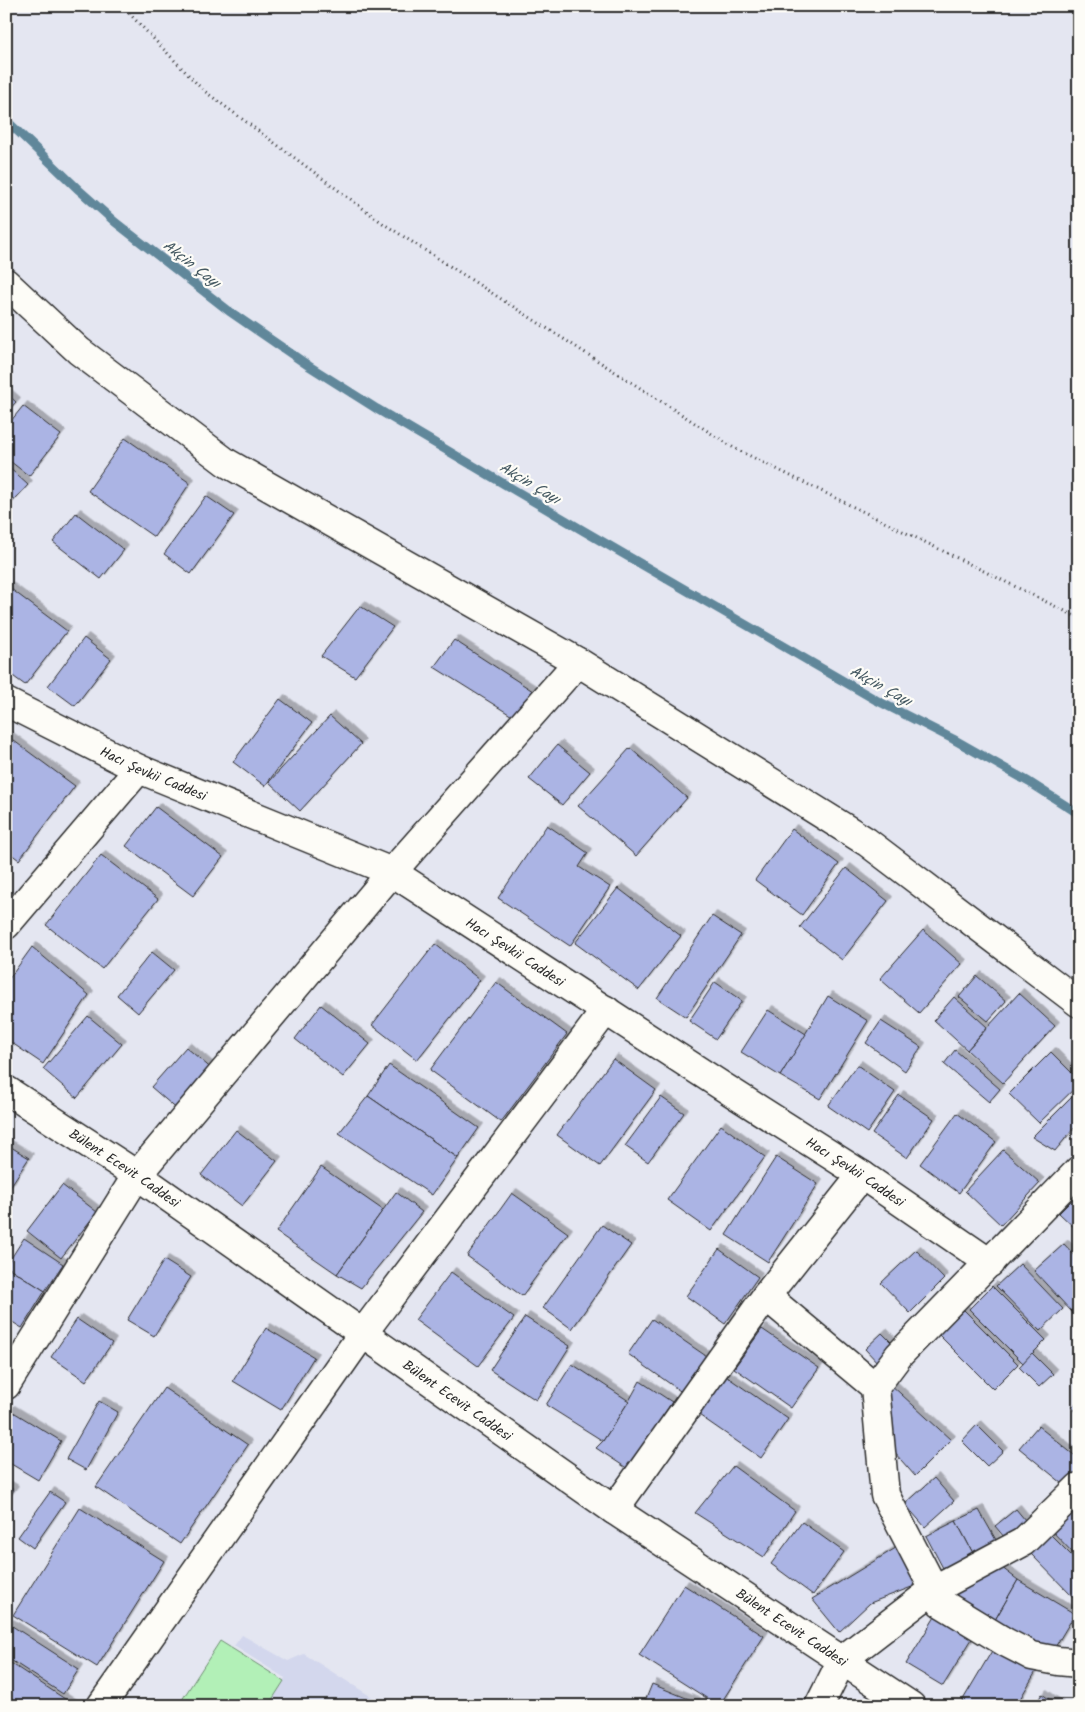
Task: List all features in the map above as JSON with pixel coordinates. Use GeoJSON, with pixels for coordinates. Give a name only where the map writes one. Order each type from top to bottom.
{"type":"FeatureCollection","features":[{"type":"Feature","properties":{"kind":"street"},"geometry":{"type":"LineString","coordinates":[[6,284],[79,351],[228,463],[578,662],[867,842],[1079,1003]]}},
{"type":"Feature","properties":{"kind":"street"},"geometry":{"type":"LineString","coordinates":[[6,1385],[137,1175],[392,872],[578,662]]}},
{"type":"Feature","properties":{"kind":"street","name":"Hacı Şevkii Caddesi"},"geometry":{"type":"LineString","coordinates":[[6,702],[139,769],[392,872],[862,1175],[990,1263]]}},
{"type":"Feature","properties":{"kind":"street"},"geometry":{"type":"LineString","coordinates":[[6,925],[139,769]]}},
{"type":"Feature","properties":{"kind":"street"},"geometry":{"type":"LineString","coordinates":[[101,1706],[363,1334],[606,1010]]}},
{"type":"Feature","properties":{"kind":"street","name":"Bülent Ecevit Caddesi"},"geometry":{"type":"LineString","coordinates":[[6,1090],[137,1175],[614,1510],[911,1706]]}},
{"type":"Feature","properties":{"kind":"street"},"geometry":{"type":"LineString","coordinates":[[1079,1170],[899,1355],[875,1387],[885,1495],[941,1603],[1004,1642],[1032,1656],[1079,1663]]}},
{"type":"Feature","properties":{"kind":"street"},"geometry":{"type":"LineString","coordinates":[[614,1510],[766,1296],[862,1175]]}},
{"type":"Feature","properties":{"kind":"street"},"geometry":{"type":"LineString","coordinates":[[766,1296],[875,1387]]}},
{"type":"Feature","properties":{"kind":"street"},"geometry":{"type":"LineString","coordinates":[[818,1706],[842,1660],[933,1590],[1023,1542],[1079,1487]]}},
{"type":"Feature","properties":{"kind":"path"},"geometry":{"type":"LineString","coordinates":[[122,6],[203,90],[384,224],[734,448],[1077,617],[1079,615]]}},
{"type":"Feature","properties":{"kind":"shaded area"},"geometry":{"type":"Polygon","coordinates":[[[242,1635],[288,1661],[304,1654],[386,1706],[267,1706],[285,1678],[234,1646],[242,1635]]]}},
{"type":"Feature","properties":{"kind":"green space"},"geometry":{"type":"Polygon","coordinates":[[[220,1641],[284,1681],[268,1706],[178,1706],[220,1641]]]}},
{"type":"Feature","properties":{"kind":"building"},"geometry":{"type":"Polygon","coordinates":[[[6,393],[16,402],[6,413],[6,393]]]}},
{"type":"Feature","properties":{"kind":"building"},"geometry":{"type":"Polygon","coordinates":[[[23,406],[61,435],[29,476],[6,458],[6,427],[23,406]]]}},
{"type":"Feature","properties":{"kind":"building"},"geometry":{"type":"Polygon","coordinates":[[[125,438],[190,483],[154,537],[88,491],[125,438]]]}},
{"type":"Feature","properties":{"kind":"building"},"geometry":{"type":"Polygon","coordinates":[[[6,465],[28,485],[6,509],[6,465]]]}},
{"type":"Feature","properties":{"kind":"building"},"geometry":{"type":"Polygon","coordinates":[[[206,496],[234,515],[191,574],[164,554],[206,496]]]}},
{"type":"Feature","properties":{"kind":"building"},"geometry":{"type":"Polygon","coordinates":[[[76,513],[124,550],[101,579],[53,542],[76,513]]]}},
{"type":"Feature","properties":{"kind":"building"},"geometry":{"type":"Polygon","coordinates":[[[7,586],[67,631],[25,685],[6,671],[7,586]]]}},
{"type":"Feature","properties":{"kind":"building"},"geometry":{"type":"Polygon","coordinates":[[[360,606],[393,627],[355,677],[321,656],[360,606]]]}},
{"type":"Feature","properties":{"kind":"building"},"geometry":{"type":"Polygon","coordinates":[[[84,638],[111,659],[75,706],[48,686],[84,638]]]}},
{"type":"Feature","properties":{"kind":"building"},"geometry":{"type":"Polygon","coordinates":[[[454,640],[536,693],[517,719],[434,667],[454,640]]]}},
{"type":"Feature","properties":{"kind":"building"},"geometry":{"type":"Polygon","coordinates":[[[280,699],[312,723],[265,786],[233,762],[280,699]]]}},
{"type":"Feature","properties":{"kind":"building"},"geometry":{"type":"Polygon","coordinates":[[[330,716],[361,744],[300,811],[269,782],[330,716]]]}},
{"type":"Feature","properties":{"kind":"building"},"geometry":{"type":"Polygon","coordinates":[[[6,735],[75,786],[19,860],[6,850],[6,735]]]}},
{"type":"Feature","properties":{"kind":"building"},"geometry":{"type":"Polygon","coordinates":[[[557,745],[590,772],[562,805],[529,779],[557,745]]]}},
{"type":"Feature","properties":{"kind":"building"},"geometry":{"type":"Polygon","coordinates":[[[630,748],[687,798],[636,856],[578,806],[630,748]]]}},
{"type":"Feature","properties":{"kind":"building"},"geometry":{"type":"Polygon","coordinates":[[[156,807],[223,857],[193,896],[126,846],[156,807]]]}},
{"type":"Feature","properties":{"kind":"building"},"geometry":{"type":"Polygon","coordinates":[[[547,825],[588,853],[579,867],[610,887],[570,946],[498,898],[547,825]]]}},
{"type":"Feature","properties":{"kind":"building"},"geometry":{"type":"Polygon","coordinates":[[[792,829],[839,864],[802,915],[755,880],[792,829]]]}},
{"type":"Feature","properties":{"kind":"building"},"geometry":{"type":"Polygon","coordinates":[[[101,855],[158,899],[102,969],[46,925],[101,855]]]}},
{"type":"Feature","properties":{"kind":"building"},"geometry":{"type":"Polygon","coordinates":[[[846,868],[888,901],[842,960],[800,927],[846,868]]]}},
{"type":"Feature","properties":{"kind":"building"},"geometry":{"type":"Polygon","coordinates":[[[618,888],[681,936],[639,990],[575,943],[618,888]]]}},
{"type":"Feature","properties":{"kind":"building"},"geometry":{"type":"Polygon","coordinates":[[[712,916],[741,935],[686,1017],[657,998],[712,916]]]}},
{"type":"Feature","properties":{"kind":"building"},"geometry":{"type":"Polygon","coordinates":[[[923,930],[962,964],[919,1013],[880,979],[923,930]]]}},
{"type":"Feature","properties":{"kind":"building"},"geometry":{"type":"Polygon","coordinates":[[[435,944],[480,980],[417,1060],[372,1025],[435,944]]]}},
{"type":"Feature","properties":{"kind":"building"},"geometry":{"type":"Polygon","coordinates":[[[32,947],[89,995],[43,1064],[6,1039],[6,983],[32,947]]]}},
{"type":"Feature","properties":{"kind":"building"},"geometry":{"type":"Polygon","coordinates":[[[152,952],[174,970],[138,1013],[117,995],[152,952]]]}},
{"type":"Feature","properties":{"kind":"building"},"geometry":{"type":"Polygon","coordinates":[[[977,976],[1006,1001],[988,1021],[959,997],[977,976]]]}},
{"type":"Feature","properties":{"kind":"building"},"geometry":{"type":"Polygon","coordinates":[[[496,982],[567,1034],[501,1122],[430,1070],[496,982]]]}},
{"type":"Feature","properties":{"kind":"building"},"geometry":{"type":"Polygon","coordinates":[[[715,982],[742,1001],[716,1039],[689,1021],[715,982]]]}},
{"type":"Feature","properties":{"kind":"building"},"geometry":{"type":"Polygon","coordinates":[[[1019,993],[1055,1026],[1003,1083],[967,1050],[1019,993]]]}},
{"type":"Feature","properties":{"kind":"building"},"geometry":{"type":"Polygon","coordinates":[[[828,996],[868,1021],[820,1099],[780,1076],[828,996]]]}},
{"type":"Feature","properties":{"kind":"building"},"geometry":{"type":"Polygon","coordinates":[[[954,997],[987,1027],[967,1050],[934,1020],[954,997]]]}},
{"type":"Feature","properties":{"kind":"building"},"geometry":{"type":"Polygon","coordinates":[[[321,1005],[370,1044],[343,1077],[295,1039],[321,1005]]]}},
{"type":"Feature","properties":{"kind":"building"},"geometry":{"type":"Polygon","coordinates":[[[768,1010],[806,1034],[780,1076],[741,1052],[768,1010]]]}},
{"type":"Feature","properties":{"kind":"building"},"geometry":{"type":"Polygon","coordinates":[[[88,1016],[122,1044],[77,1098],[43,1069],[88,1016]]]}},
{"type":"Feature","properties":{"kind":"building"},"geometry":{"type":"Polygon","coordinates":[[[881,1021],[921,1047],[905,1071],[866,1043],[881,1021]]]}},
{"type":"Feature","properties":{"kind":"building"},"geometry":{"type":"Polygon","coordinates":[[[186,1047],[214,1071],[179,1111],[151,1087],[186,1047]]]}},
{"type":"Feature","properties":{"kind":"building"},"geometry":{"type":"Polygon","coordinates":[[[955,1050],[1000,1089],[989,1102],[944,1064],[955,1050]]]}},
{"type":"Feature","properties":{"kind":"building"},"geometry":{"type":"Polygon","coordinates":[[[1051,1052],[1079,1080],[1079,1084],[1039,1123],[1009,1094],[1051,1052]]]}},
{"type":"Feature","properties":{"kind":"building"},"geometry":{"type":"Polygon","coordinates":[[[613,1059],[656,1090],[600,1166],[557,1135],[613,1059]]]}},
{"type":"Feature","properties":{"kind":"building"},"geometry":{"type":"Polygon","coordinates":[[[389,1065],[479,1128],[458,1158],[368,1096],[389,1065]]]}},
{"type":"Feature","properties":{"kind":"building"},"geometry":{"type":"Polygon","coordinates":[[[857,1065],[895,1092],[867,1133],[828,1106],[857,1065]]]}},
{"type":"Feature","properties":{"kind":"building"},"geometry":{"type":"Polygon","coordinates":[[[1079,1090],[1079,1131],[1074,1128],[1055,1151],[1032,1137],[1079,1090]]]}},
{"type":"Feature","properties":{"kind":"building"},"geometry":{"type":"Polygon","coordinates":[[[899,1095],[934,1119],[907,1158],[872,1134],[899,1095]]]}},
{"type":"Feature","properties":{"kind":"building"},"geometry":{"type":"Polygon","coordinates":[[[368,1096],[458,1158],[432,1195],[339,1133],[368,1096]]]}},
{"type":"Feature","properties":{"kind":"building"},"geometry":{"type":"Polygon","coordinates":[[[661,1097],[684,1113],[648,1162],[625,1146],[661,1097]]]}},
{"type":"Feature","properties":{"kind":"building"},"geometry":{"type":"Polygon","coordinates":[[[957,1113],[996,1142],[959,1193],[920,1164],[957,1113]]]}},
{"type":"Feature","properties":{"kind":"building"},"geometry":{"type":"Polygon","coordinates":[[[721,1125],[765,1157],[711,1231],[667,1200],[721,1125]]]}},
{"type":"Feature","properties":{"kind":"building"},"geometry":{"type":"Polygon","coordinates":[[[236,1130],[277,1161],[242,1206],[201,1175],[236,1130]]]}},
{"type":"Feature","properties":{"kind":"building"},"geometry":{"type":"Polygon","coordinates":[[[6,1144],[29,1158],[6,1193],[6,1144]]]}},
{"type":"Feature","properties":{"kind":"building"},"geometry":{"type":"Polygon","coordinates":[[[1003,1150],[1040,1183],[1001,1225],[965,1191],[1003,1150]]]}},
{"type":"Feature","properties":{"kind":"building"},"geometry":{"type":"Polygon","coordinates":[[[776,1157],[818,1184],[768,1262],[726,1235],[776,1157]]]}},
{"type":"Feature","properties":{"kind":"building"},"geometry":{"type":"Polygon","coordinates":[[[321,1167],[383,1210],[337,1274],[276,1232],[321,1167]]]}},
{"type":"Feature","properties":{"kind":"building"},"geometry":{"type":"Polygon","coordinates":[[[62,1185],[97,1212],[61,1258],[27,1231],[62,1185]]]}},
{"type":"Feature","properties":{"kind":"building"},"geometry":{"type":"Polygon","coordinates":[[[396,1192],[422,1212],[361,1288],[337,1274],[396,1192]]]}},
{"type":"Feature","properties":{"kind":"building"},"geometry":{"type":"Polygon","coordinates":[[[512,1193],[568,1233],[522,1296],[467,1256],[512,1193]]]}},
{"type":"Feature","properties":{"kind":"building"},"geometry":{"type":"Polygon","coordinates":[[[1079,1193],[1079,1232],[1059,1213],[1079,1193]]]}},
{"type":"Feature","properties":{"kind":"building"},"geometry":{"type":"Polygon","coordinates":[[[602,1225],[631,1245],[572,1329],[543,1308],[602,1225]]]}},
{"type":"Feature","properties":{"kind":"building"},"geometry":{"type":"Polygon","coordinates":[[[24,1238],[63,1264],[45,1291],[6,1266],[24,1238]]]}},
{"type":"Feature","properties":{"kind":"building"},"geometry":{"type":"Polygon","coordinates":[[[1064,1244],[1079,1260],[1079,1304],[1071,1311],[1034,1271],[1064,1244]]]}},
{"type":"Feature","properties":{"kind":"building"},"geometry":{"type":"Polygon","coordinates":[[[719,1249],[758,1277],[725,1324],[686,1296],[719,1249]]]}},
{"type":"Feature","properties":{"kind":"building"},"geometry":{"type":"Polygon","coordinates":[[[916,1250],[944,1279],[910,1313],[881,1283],[916,1250]]]}},
{"type":"Feature","properties":{"kind":"building"},"geometry":{"type":"Polygon","coordinates":[[[164,1260],[191,1277],[154,1336],[127,1320],[164,1260]]]}},
{"type":"Feature","properties":{"kind":"building"},"geometry":{"type":"Polygon","coordinates":[[[1020,1264],[1063,1309],[1040,1331],[996,1286],[1020,1264]]]}},
{"type":"Feature","properties":{"kind":"building"},"geometry":{"type":"Polygon","coordinates":[[[6,1266],[45,1291],[22,1328],[6,1318],[6,1266]]]}},
{"type":"Feature","properties":{"kind":"building"},"geometry":{"type":"Polygon","coordinates":[[[451,1272],[514,1318],[478,1366],[415,1320],[451,1272]]]}},
{"type":"Feature","properties":{"kind":"building"},"geometry":{"type":"Polygon","coordinates":[[[992,1286],[1046,1340],[1023,1363],[969,1309],[992,1286]]]}},
{"type":"Feature","properties":{"kind":"building"},"geometry":{"type":"Polygon","coordinates":[[[1079,1304],[1079,1320],[1071,1311],[1079,1304]]]}},
{"type":"Feature","properties":{"kind":"building"},"geometry":{"type":"Polygon","coordinates":[[[964,1310],[1018,1364],[993,1389],[939,1335],[964,1310]]]}},
{"type":"Feature","properties":{"kind":"building"},"geometry":{"type":"Polygon","coordinates":[[[525,1317],[570,1346],[536,1400],[490,1370],[525,1317]]]}},
{"type":"Feature","properties":{"kind":"building"},"geometry":{"type":"Polygon","coordinates":[[[77,1319],[112,1343],[86,1381],[51,1357],[77,1319]]]}},
{"type":"Feature","properties":{"kind":"building"},"geometry":{"type":"Polygon","coordinates":[[[652,1319],[709,1358],[683,1393],[628,1354],[652,1319]]]}},
{"type":"Feature","properties":{"kind":"building"},"geometry":{"type":"Polygon","coordinates":[[[266,1328],[314,1357],[281,1410],[233,1381],[266,1328]]]}},
{"type":"Feature","properties":{"kind":"building"},"geometry":{"type":"Polygon","coordinates":[[[762,1329],[819,1368],[791,1408],[734,1368],[762,1329]]]}},
{"type":"Feature","properties":{"kind":"building"},"geometry":{"type":"Polygon","coordinates":[[[882,1333],[896,1347],[879,1364],[865,1349],[882,1333]]]}},
{"type":"Feature","properties":{"kind":"building"},"geometry":{"type":"Polygon","coordinates":[[[1032,1353],[1053,1374],[1039,1387],[1019,1367],[1032,1353]]]}},
{"type":"Feature","properties":{"kind":"building"},"geometry":{"type":"Polygon","coordinates":[[[572,1364],[629,1401],[603,1441],[546,1405],[572,1364]]]}},
{"type":"Feature","properties":{"kind":"building"},"geometry":{"type":"Polygon","coordinates":[[[723,1374],[788,1419],[761,1458],[696,1413],[723,1374]]]}},
{"type":"Feature","properties":{"kind":"building"},"geometry":{"type":"Polygon","coordinates":[[[640,1381],[672,1402],[628,1469],[596,1448],[603,1441],[640,1381]]]}},
{"type":"Feature","properties":{"kind":"building"},"geometry":{"type":"Polygon","coordinates":[[[889,1383],[951,1440],[915,1476],[894,1452],[889,1383]]]}},
{"type":"Feature","properties":{"kind":"building"},"geometry":{"type":"Polygon","coordinates":[[[164,1388],[248,1445],[180,1544],[96,1487],[164,1388]]]}},
{"type":"Feature","properties":{"kind":"building"},"geometry":{"type":"Polygon","coordinates":[[[99,1401],[118,1412],[86,1470],[66,1459],[99,1401]]]}},
{"type":"Feature","properties":{"kind":"building"},"geometry":{"type":"Polygon","coordinates":[[[1079,1402],[1079,1415],[1072,1407],[1079,1402]]]}},
{"type":"Feature","properties":{"kind":"building"},"geometry":{"type":"Polygon","coordinates":[[[10,1410],[61,1441],[38,1480],[6,1461],[6,1416],[10,1410]]]}},
{"type":"Feature","properties":{"kind":"building"},"geometry":{"type":"Polygon","coordinates":[[[977,1425],[1003,1451],[987,1466],[962,1441],[977,1425]]]}},
{"type":"Feature","properties":{"kind":"building"},"geometry":{"type":"Polygon","coordinates":[[[1038,1426],[1079,1459],[1079,1476],[1068,1488],[1019,1448],[1038,1426]]]}},
{"type":"Feature","properties":{"kind":"building"},"geometry":{"type":"Polygon","coordinates":[[[733,1466],[795,1511],[764,1557],[695,1513],[733,1466]]]}},
{"type":"Feature","properties":{"kind":"building"},"geometry":{"type":"Polygon","coordinates":[[[934,1478],[954,1501],[925,1527],[905,1504],[934,1478]]]}},
{"type":"Feature","properties":{"kind":"building"},"geometry":{"type":"Polygon","coordinates":[[[6,1485],[14,1490],[6,1501],[6,1485]]]}},
{"type":"Feature","properties":{"kind":"building"},"geometry":{"type":"Polygon","coordinates":[[[50,1492],[65,1502],[33,1548],[18,1537],[50,1492]]]}},
{"type":"Feature","properties":{"kind":"building"},"geometry":{"type":"Polygon","coordinates":[[[1072,1507],[1079,1513],[1079,1553],[1076,1556],[1050,1529],[1072,1507]]]}},
{"type":"Feature","properties":{"kind":"building"},"geometry":{"type":"Polygon","coordinates":[[[80,1508],[164,1561],[97,1667],[13,1615],[80,1508]]]}},
{"type":"Feature","properties":{"kind":"building"},"geometry":{"type":"Polygon","coordinates":[[[1016,1509],[1030,1526],[1009,1543],[995,1526],[1016,1509]]]}},
{"type":"Feature","properties":{"kind":"building"},"geometry":{"type":"Polygon","coordinates":[[[979,1510],[996,1540],[974,1555],[956,1521],[979,1510]]]}},
{"type":"Feature","properties":{"kind":"building"},"geometry":{"type":"Polygon","coordinates":[[[956,1521],[974,1555],[944,1570],[926,1536],[956,1521]]]}},
{"type":"Feature","properties":{"kind":"building"},"geometry":{"type":"Polygon","coordinates":[[[802,1522],[844,1552],[813,1595],[771,1564],[802,1522]]]}},
{"type":"Feature","properties":{"kind":"building"},"geometry":{"type":"Polygon","coordinates":[[[1049,1533],[1079,1563],[1079,1595],[1075,1599],[1030,1553],[1049,1533]]]}},
{"type":"Feature","properties":{"kind":"building"},"geometry":{"type":"Polygon","coordinates":[[[899,1546],[917,1585],[870,1603],[839,1632],[812,1599],[899,1546]]]}},
{"type":"Feature","properties":{"kind":"building"},"geometry":{"type":"Polygon","coordinates":[[[997,1564],[1018,1580],[995,1620],[950,1595],[997,1564]]]}},
{"type":"Feature","properties":{"kind":"building"},"geometry":{"type":"Polygon","coordinates":[[[1018,1580],[1075,1614],[1051,1654],[995,1620],[1018,1580]]]}},
{"type":"Feature","properties":{"kind":"building"},"geometry":{"type":"Polygon","coordinates":[[[684,1585],[764,1636],[719,1706],[639,1655],[684,1585]]]}},
{"type":"Feature","properties":{"kind":"building"},"geometry":{"type":"Polygon","coordinates":[[[938,1612],[975,1634],[943,1686],[906,1664],[938,1612]]]}},
{"type":"Feature","properties":{"kind":"building"},"geometry":{"type":"Polygon","coordinates":[[[9,1624],[79,1669],[63,1694],[6,1657],[6,1628],[9,1624]]]}},
{"type":"Feature","properties":{"kind":"building"},"geometry":{"type":"Polygon","coordinates":[[[996,1644],[1038,1668],[1016,1706],[966,1706],[961,1703],[996,1644]]]}},
{"type":"Feature","properties":{"kind":"building"},"geometry":{"type":"Polygon","coordinates":[[[6,1660],[74,1705],[6,1706],[6,1660]]]}},
{"type":"Feature","properties":{"kind":"building"},"geometry":{"type":"Polygon","coordinates":[[[652,1684],[696,1702],[695,1706],[643,1706],[652,1684]]]}},
{"type":"Feature","properties":{"kind":"building"},"geometry":{"type":"Polygon","coordinates":[[[1042,1694],[1059,1706],[1034,1706],[1042,1694]]]}},
{"type":"Feature","properties":{"kind":"waterway","name":"Akçin Çayı"},"geometry":{"type":"LineString","coordinates":[[6,120],[115,222],[229,311],[309,366],[377,409],[584,531],[876,700],[953,739],[1029,782],[1079,814]]}}]}
